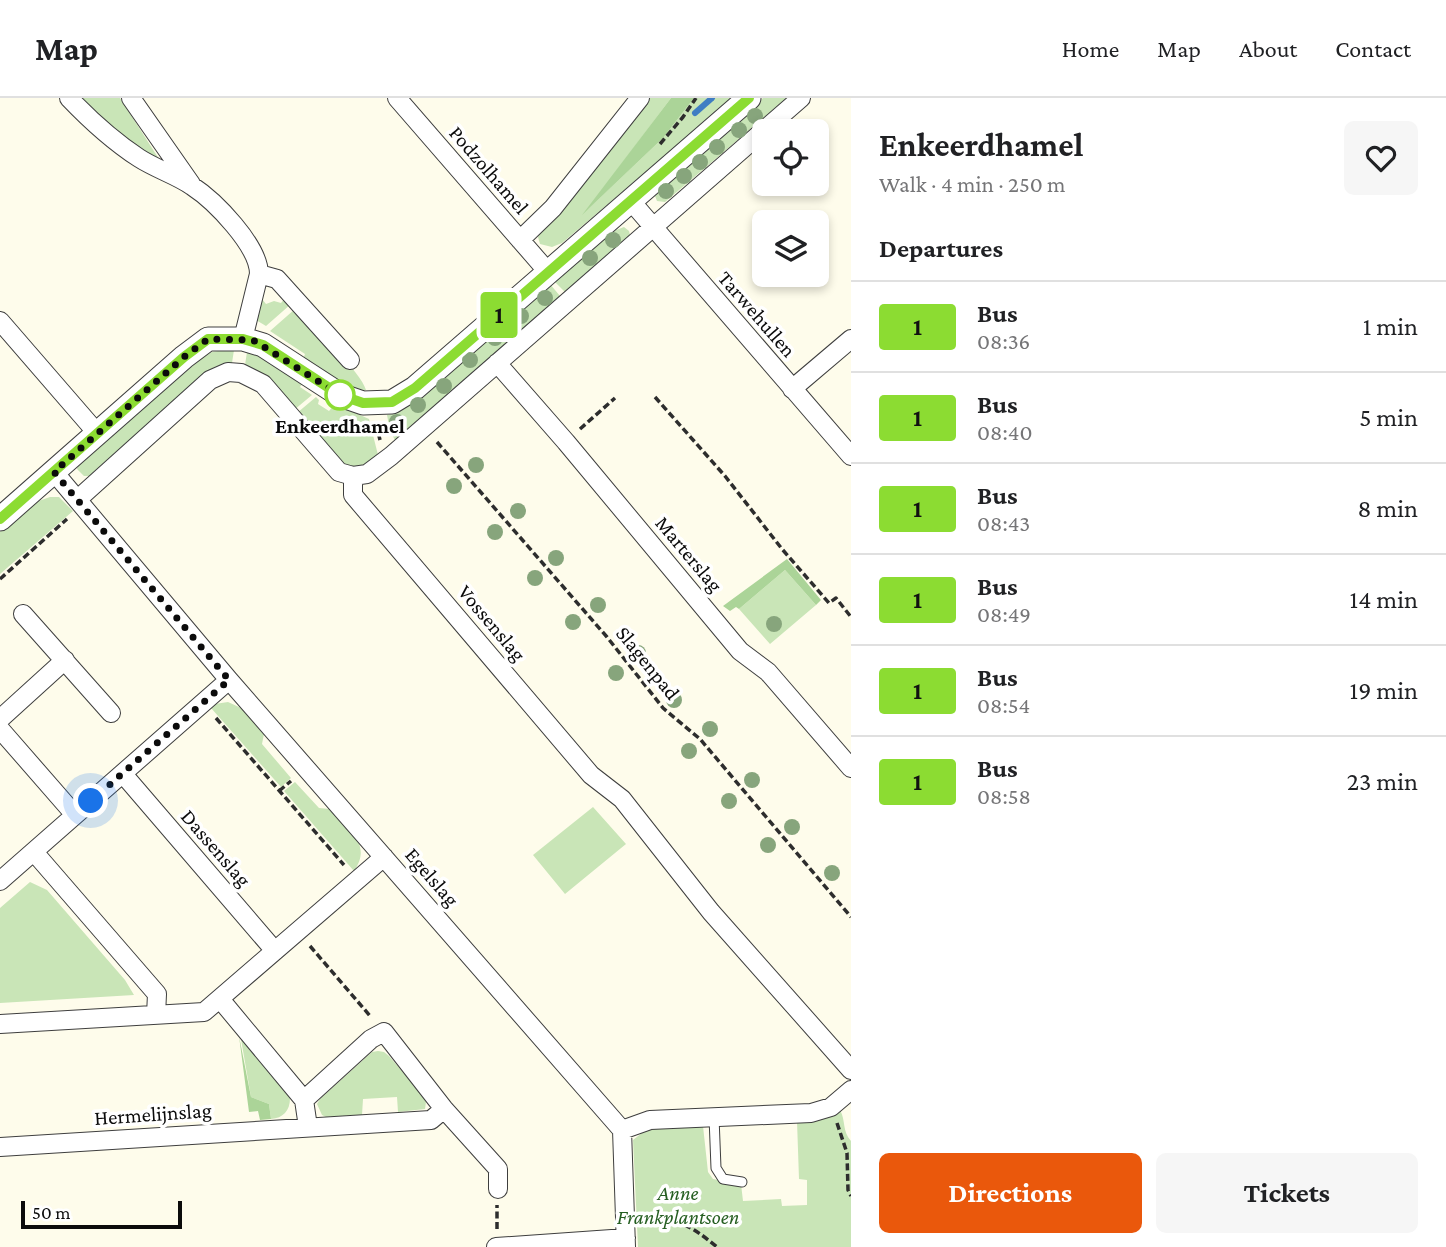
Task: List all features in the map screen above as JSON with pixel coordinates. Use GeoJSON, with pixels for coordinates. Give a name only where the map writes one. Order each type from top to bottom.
{"type":"FeatureCollection","features":[{"type":"Feature","properties":{"kind":"street"},"geometry":{"type":"LineString","coordinates":[[69,98],[129,152],[191,185],[211,201],[244,239],[259,265],[259,274],[243,339]]}},
{"type":"Feature","properties":{"kind":"street"},"geometry":{"type":"LineString","coordinates":[[131,98],[191,185]]}},
{"type":"Feature","properties":{"kind":"street","name":"Podzolhamel"},"geometry":{"type":"LineString","coordinates":[[397,98],[548,272]]}},
{"type":"Feature","properties":{"kind":"street"},"geometry":{"type":"LineString","coordinates":[[520,240],[560,200],[640,98]]}},
{"type":"Feature","properties":{"kind":"street"},"geometry":{"type":"LineString","coordinates":[[0,519],[208,339],[243,339],[263,345],[340,395],[363,403],[392,402],[415,388],[749,98]]}},
{"type":"Feature","properties":{"kind":"street"},"geometry":{"type":"LineString","coordinates":[[78,499],[209,380],[228,372],[241,373],[263,384],[339,472],[353,476],[367,474],[391,456],[801,98]]}},
{"type":"Feature","properties":{"kind":"street","name":"Tarwehullen"},"geometry":{"type":"LineString","coordinates":[[630,200],[851,456]]}},
{"type":"Feature","properties":{"kind":"street"},"geometry":{"type":"LineString","coordinates":[[259,274],[277,279],[350,360]]}},
{"type":"Feature","properties":{"kind":"street"},"geometry":{"type":"LineString","coordinates":[[0,321],[97,433]]}},
{"type":"Feature","properties":{"kind":"street"},"geometry":{"type":"LineString","coordinates":[[792,389],[851,339]]}},
{"type":"Feature","properties":{"kind":"street","name":"Marterslag"},"geometry":{"type":"LineString","coordinates":[[497,363],[740,651],[768,671],[851,768]]}},
{"type":"Feature","properties":{"kind":"street","name":"Egelslag"},"geometry":{"type":"LineString","coordinates":[[54,472],[229,680],[622,1130]]}},
{"type":"Feature","properties":{"kind":"street","name":"Vossenslag"},"geometry":{"type":"LineString","coordinates":[[353,476],[353,495],[591,775],[622,799],[711,912],[851,1070]]}},
{"type":"Feature","properties":{"kind":"street"},"geometry":{"type":"LineString","coordinates":[[23,614],[111,713]]}},
{"type":"Feature","properties":{"kind":"street"},"geometry":{"type":"LineString","coordinates":[[0,719],[65,660]]}},
{"type":"Feature","properties":{"kind":"street"},"geometry":{"type":"LineString","coordinates":[[0,881],[229,680]]}},
{"type":"Feature","properties":{"kind":"street"},"geometry":{"type":"LineString","coordinates":[[0,729],[75,815]]}},
{"type":"Feature","properties":{"kind":"street","name":"Dassenslag"},"geometry":{"type":"LineString","coordinates":[[123,774],[275,951]]}},
{"type":"Feature","properties":{"kind":"street"},"geometry":{"type":"LineString","coordinates":[[34,852],[157,994],[156,1014]]}},
{"type":"Feature","properties":{"kind":"street"},"geometry":{"type":"LineString","coordinates":[[0,1024],[204,1012],[384,857]]}},
{"type":"Feature","properties":{"kind":"street"},"geometry":{"type":"LineString","coordinates":[[220,999],[304,1100],[308,1127]]}},
{"type":"Feature","properties":{"kind":"street"},"geometry":{"type":"LineString","coordinates":[[304,1100],[370,1039],[384,1032],[444,1109],[498,1169],[498,1189]]}},
{"type":"Feature","properties":{"kind":"street"},"geometry":{"type":"LineString","coordinates":[[497,1247],[626,1236],[622,1130],[650,1120],[811,1112],[831,1107],[851,1090]]}},
{"type":"Feature","properties":{"kind":"street","name":"Hermelijnslag"},"geometry":{"type":"LineString","coordinates":[[0,1147],[431,1120],[444,1109]]}},
{"type":"Feature","properties":{"kind":"lane"},"geometry":{"type":"LineString","coordinates":[[714,1117],[716,1168],[719,1175],[730,1181],[742,1182]]}},
{"type":"Feature","properties":{"kind":"path"},"geometry":{"type":"LineString","coordinates":[[654,397],[830,603],[836,598],[851,617]]}},
{"type":"Feature","properties":{"kind":"path"},"geometry":{"type":"LineString","coordinates":[[566,442],[615,398]]}},
{"type":"Feature","properties":{"kind":"path"},"geometry":{"type":"LineString","coordinates":[[375,404],[377,434],[391,456]]}},
{"type":"Feature","properties":{"kind":"path","name":"Slagenpad"},"geometry":{"type":"LineString","coordinates":[[424,427],[607,637],[663,708],[700,740],[851,916]]}},
{"type":"Feature","properties":{"kind":"path"},"geometry":{"type":"LineString","coordinates":[[0,579],[75,512],[78,499]]}},
{"type":"Feature","properties":{"kind":"path"},"geometry":{"type":"LineString","coordinates":[[203,703],[357,880]]}},
{"type":"Feature","properties":{"kind":"path"},"geometry":{"type":"LineString","coordinates":[[298,931],[384,1032]]}},
{"type":"Feature","properties":{"kind":"path"},"geometry":{"type":"LineString","coordinates":[[831,1107],[847,1153],[848,1190],[851,1196]]}},
{"type":"Feature","properties":{"kind":"path"},"geometry":{"type":"LineString","coordinates":[[497,1247],[498,1189]]}},
{"type":"Feature","properties":{"kind":"path"},"geometry":{"type":"LineString","coordinates":[[626,1236],[660,1220],[681,1222],[717,1247]]}},
{"type":"Feature","properties":{"kind":"green space"},"geometry":{"type":"Polygon","coordinates":[[[80,98],[120,98],[159,159],[121,135],[80,98]]]}},
{"type":"Feature","properties":{"kind":"green space"},"geometry":{"type":"Polygon","coordinates":[[[649,98],[671,98],[587,210],[663,138],[694,98],[733,98],[562,243],[552,247],[540,244],[538,237],[542,228],[559,213],[649,98]]]}},
{"type":"Feature","properties":{"kind":"green space"},"geometry":{"type":"Polygon","coordinates":[[[671,98],[694,98],[663,138],[582,215],[671,98]]]}},
{"type":"Feature","properties":{"kind":"green space"},"geometry":{"type":"Polygon","coordinates":[[[763,98],[787,98],[762,119],[752,119],[752,128],[665,202],[657,201],[655,196],[666,181],[763,98]]]}},
{"type":"Feature","properties":{"kind":"green space"},"geometry":{"type":"Polygon","coordinates":[[[624,227],[630,235],[565,292],[554,281],[611,232],[624,227]]]}},
{"type":"Feature","properties":{"kind":"green space"},"geometry":{"type":"Polygon","coordinates":[[[550,284],[560,296],[395,440],[387,415],[397,413],[416,401],[550,284]]]}},
{"type":"Feature","properties":{"kind":"green space"},"geometry":{"type":"Polygon","coordinates":[[[285,298],[291,304],[266,326],[256,320],[262,299],[266,304],[274,301],[281,303],[285,298]]]}},
{"type":"Feature","properties":{"kind":"green space"},"geometry":{"type":"Polygon","coordinates":[[[295,309],[346,361],[366,390],[349,387],[333,379],[303,359],[305,354],[270,331],[295,309]]]}},
{"type":"Feature","properties":{"kind":"green space"},"geometry":{"type":"Polygon","coordinates":[[[234,350],[232,363],[215,367],[205,374],[89,476],[84,476],[77,469],[78,464],[202,358],[212,352],[234,350]]]}},
{"type":"Feature","properties":{"kind":"green space"},"geometry":{"type":"Polygon","coordinates":[[[247,352],[261,356],[302,384],[300,387],[312,395],[294,410],[245,365],[247,352]]]}},
{"type":"Feature","properties":{"kind":"green space"},"geometry":{"type":"Polygon","coordinates":[[[316,397],[318,404],[329,411],[335,404],[369,419],[378,455],[369,462],[354,466],[336,457],[297,413],[316,397]]]}},
{"type":"Feature","properties":{"kind":"green space"},"geometry":{"type":"Polygon","coordinates":[[[59,497],[73,511],[0,574],[0,532],[33,503],[59,497]]]}},
{"type":"Feature","properties":{"kind":"green space"},"geometry":{"type":"Polygon","coordinates":[[[787,559],[821,600],[816,605],[785,570],[739,609],[736,607],[730,611],[723,606],[787,559]]]}},
{"type":"Feature","properties":{"kind":"green space"},"geometry":{"type":"Polygon","coordinates":[[[785,570],[816,605],[770,644],[739,609],[785,570]]]}},
{"type":"Feature","properties":{"kind":"green space"},"geometry":{"type":"Polygon","coordinates":[[[228,702],[241,708],[264,734],[262,744],[291,778],[281,787],[211,708],[215,704],[228,702]]]}},
{"type":"Feature","properties":{"kind":"green space"},"geometry":{"type":"Polygon","coordinates":[[[295,782],[319,808],[330,809],[356,837],[361,853],[354,871],[284,791],[295,782]]]}},
{"type":"Feature","properties":{"kind":"green space"},"geometry":{"type":"Polygon","coordinates":[[[593,807],[626,844],[565,894],[533,855],[593,807]]]}},
{"type":"Feature","properties":{"kind":"green space"},"geometry":{"type":"Polygon","coordinates":[[[30,882],[47,890],[125,980],[134,995],[0,1003],[0,908],[30,882]]]}},
{"type":"Feature","properties":{"kind":"green space"},"geometry":{"type":"Polygon","coordinates":[[[239,1036],[251,1097],[269,1104],[271,1119],[260,1120],[258,1111],[249,1112],[239,1036]]]}},
{"type":"Feature","properties":{"kind":"green space"},"geometry":{"type":"Polygon","coordinates":[[[241,1039],[290,1098],[287,1110],[279,1117],[271,1119],[269,1104],[251,1097],[241,1039]]]}},
{"type":"Feature","properties":{"kind":"green space"},"geometry":{"type":"Polygon","coordinates":[[[378,1051],[389,1056],[424,1097],[425,1109],[398,1112],[397,1097],[363,1099],[362,1115],[322,1115],[317,1104],[320,1099],[372,1052],[378,1051]]]}},
{"type":"Feature","properties":{"kind":"green space","name":"Anne Frankplantsoen"},"geometry":{"type":"Polygon","coordinates":[[[840,1110],[851,1141],[851,1247],[638,1247],[633,1140],[647,1129],[703,1126],[708,1172],[713,1179],[741,1184],[743,1201],[781,1199],[782,1206],[807,1205],[807,1180],[799,1179],[797,1121],[825,1118],[840,1110]]]}},
{"type":"Feature","properties":{"kind":"waterway"},"geometry":{"type":"LineString","coordinates":[[695,113],[712,98]]}},
{"type":"Feature","properties":{"kind":"bus line","name":"1"},"geometry":{"type":"LineString","coordinates":[[0,519],[208,339],[253,340],[340,395],[363,403],[392,402],[415,388],[749,98]]}},
{"type":"Feature","properties":{"kind":"place","name":"Enkeerdhamel"},"geometry":{"type":"Point","coordinates":[340,395]}},
{"type":"Feature","properties":{"kind":"route"},"geometry":{"type":"LineString","coordinates":[[91,801],[229,680],[54,472],[208,339],[253,340],[340,395]]}}]}
